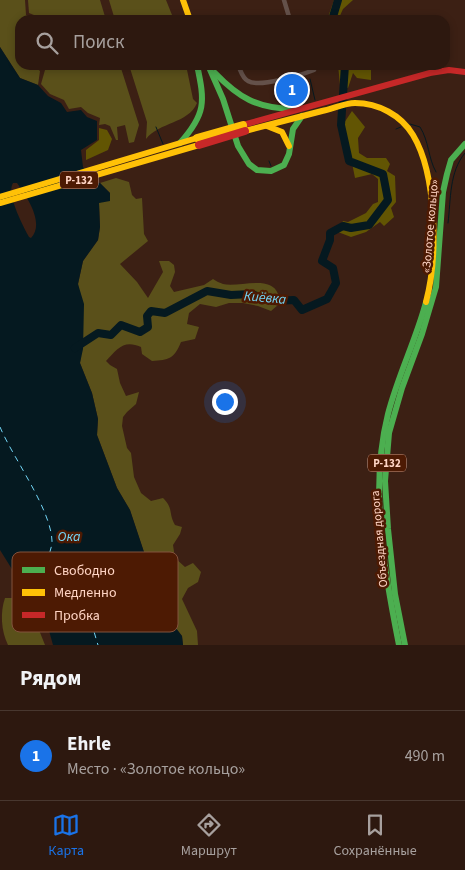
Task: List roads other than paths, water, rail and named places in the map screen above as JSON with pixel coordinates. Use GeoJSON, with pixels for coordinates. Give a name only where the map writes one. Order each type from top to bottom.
{"type":"FeatureCollection","features":[{"type":"Feature","properties":{"kind":"main road"},"geometry":{"type":"LineString","coordinates":[[183,0],[184,15]]}},
{"type":"Feature","properties":{"kind":"main road"},"geometry":{"type":"LineString","coordinates":[[183,0],[188,15]]}},
{"type":"Feature","properties":{"kind":"main road"},"geometry":{"type":"LineString","coordinates":[[180,143],[196,125],[202,110],[203,91],[198,70]]}},
{"type":"Feature","properties":{"kind":"main road"},"geometry":{"type":"LineString","coordinates":[[210,70],[218,85],[233,132],[249,164],[262,172],[276,170],[284,164],[290,149],[291,134],[302,112],[268,109],[246,101],[226,86],[212,70]]}},
{"type":"Feature","properties":{"kind":"main road","name":"«Золотое кольцо»"},"geometry":{"type":"LineString","coordinates":[[244,128],[430,73],[449,70],[465,72]]}},
{"type":"Feature","properties":{"kind":"main road","name":"«Золотое кольцо»"},"geometry":{"type":"LineString","coordinates":[[302,112],[354,103],[372,105],[388,111],[404,122],[419,144],[428,180],[433,216],[433,287]]}},
{"type":"Feature","properties":{"kind":"main road","name":"Р-132"},"geometry":{"type":"LineString","coordinates":[[0,203],[198,141],[244,128],[266,126],[302,112]]}},
{"type":"Feature","properties":{"kind":"main road"},"geometry":{"type":"LineString","coordinates":[[266,126],[282,132],[290,149]]}},
{"type":"Feature","properties":{"kind":"main road","name":"Р-132"},"geometry":{"type":"LineString","coordinates":[[0,197],[156,154],[180,143],[198,141]]}},
{"type":"Feature","properties":{"kind":"main road","name":"«Золотое кольцо»"},"geometry":{"type":"LineString","coordinates":[[433,287],[445,182],[451,160],[465,144]]}},
{"type":"Feature","properties":{"kind":"main road","name":"Объездная дорога"},"geometry":{"type":"LineString","coordinates":[[399,645],[389,594],[379,481],[384,432],[396,386],[433,287]]}},
{"type":"Feature","properties":{"kind":"main road","name":"Объездная дорога"},"geometry":{"type":"LineString","coordinates":[[406,645],[395,594],[385,481],[389,433],[402,388],[422,334],[433,287]]}},
{"type":"Feature","properties":{"kind":"street"},"geometry":{"type":"LineString","coordinates":[[284,0],[288,15]]}},
{"type":"Feature","properties":{"kind":"street"},"geometry":{"type":"LineString","coordinates":[[240,70],[244,78],[251,83],[274,82],[314,70]]}},
{"type":"Feature","properties":{"kind":"water","name":"Ока"},"geometry":{"type":"Polygon","coordinates":[[[0,47],[20,78],[38,85],[48,96],[61,103],[67,112],[81,110],[87,117],[97,121],[97,140],[81,150],[83,167],[92,182],[100,183],[110,193],[110,201],[99,203],[100,227],[98,240],[83,261],[78,284],[84,304],[83,349],[80,363],[92,393],[98,419],[97,435],[117,488],[130,510],[144,552],[12,552],[12,569],[0,550],[0,47]],[[13,183],[11,188],[13,202],[31,238],[35,232],[36,225],[33,210],[17,183],[13,183]]]}},
{"type":"Feature","properties":{"kind":"water","name":"Ока"},"geometry":{"type":"Polygon","coordinates":[[[178,631],[182,636],[183,645],[53,645],[49,632],[178,631]]]}},
{"type":"Feature","properties":{"kind":"waterway","name":"Киёвка"},"geometry":{"type":"LineString","coordinates":[[334,15],[338,0]]}},
{"type":"Feature","properties":{"kind":"waterway","name":"Киёвка"},"geometry":{"type":"LineString","coordinates":[[75,348],[98,333],[111,335],[121,325],[140,332],[148,327],[147,316],[151,311],[165,313],[207,291],[231,295],[251,294],[273,301],[294,300],[302,310],[327,299],[336,283],[333,268],[322,261],[330,240],[330,233],[343,226],[351,228],[369,225],[388,200],[383,174],[349,161],[341,125],[345,70]]}},
{"type":"Feature","properties":{"kind":"waterway"},"geometry":{"type":"LineString","coordinates":[[310,79],[315,100]]}},
{"type":"Feature","properties":{"kind":"waterway"},"geometry":{"type":"LineString","coordinates":[[410,124],[420,127],[423,132],[436,172]]}},
{"type":"Feature","properties":{"kind":"waterway"},"geometry":{"type":"LineString","coordinates":[[156,127],[163,144]]}},
{"type":"Feature","properties":{"kind":"waterway"},"geometry":{"type":"LineString","coordinates":[[396,129],[401,127]]}},
{"type":"Feature","properties":{"kind":"waterway"},"geometry":{"type":"LineString","coordinates":[[448,223],[453,177],[465,153]]}},
{"type":"Feature","properties":{"kind":"waterway"},"geometry":{"type":"LineString","coordinates":[[269,161],[271,166]]}},
{"type":"Feature","properties":{"kind":"place","name":"Ehrle"},"geometry":{"type":"Point","coordinates":[292,90]}}]}
